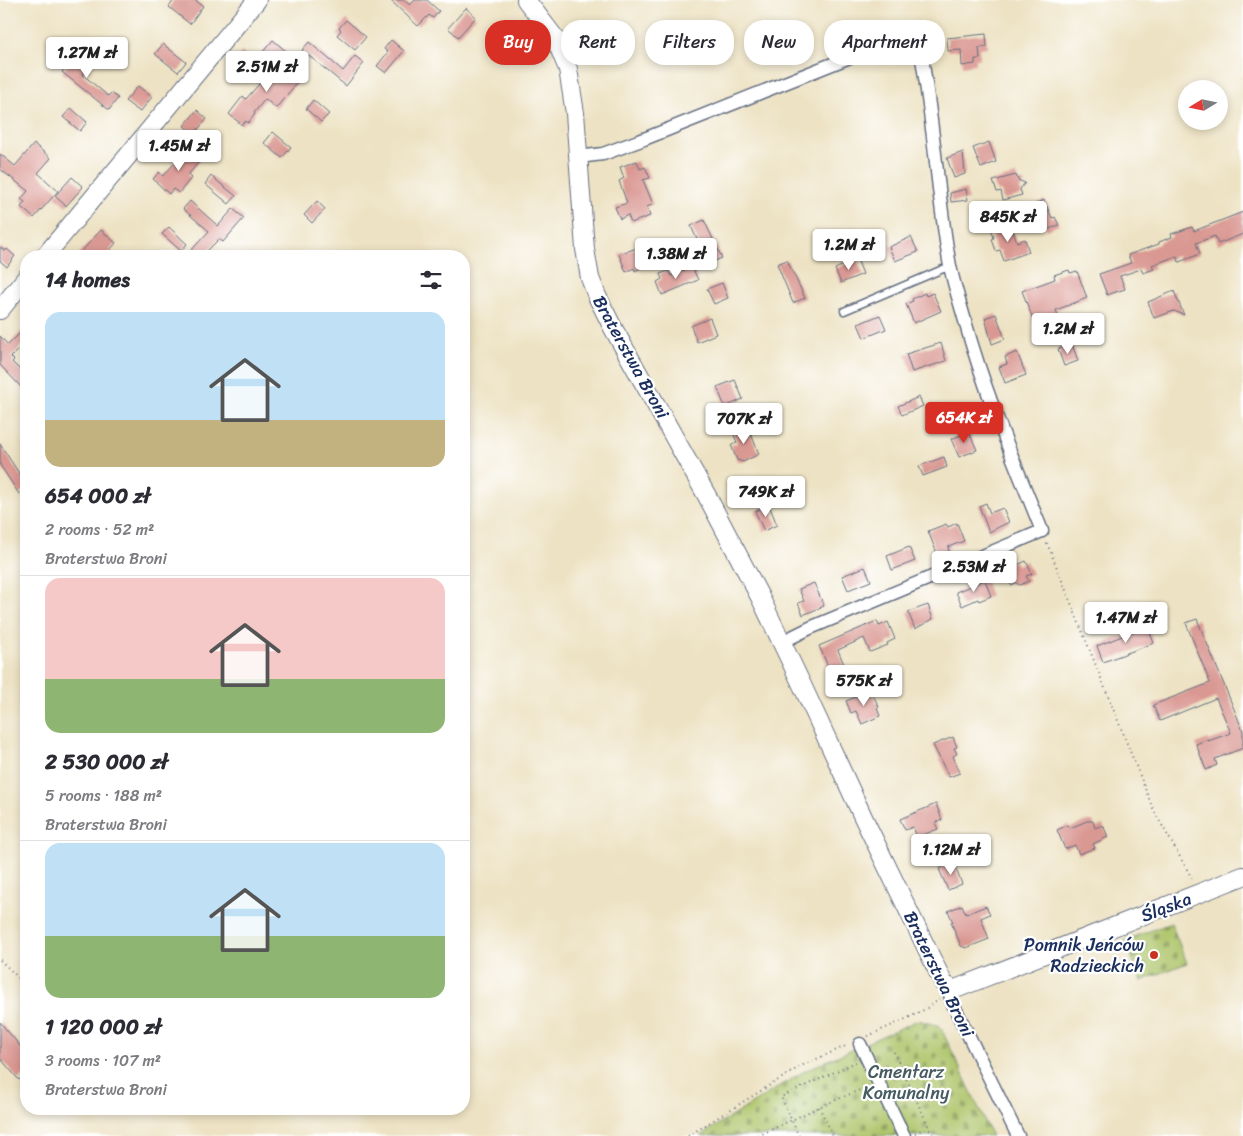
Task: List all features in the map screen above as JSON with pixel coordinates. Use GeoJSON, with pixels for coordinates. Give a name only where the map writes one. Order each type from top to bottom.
{"type":"FeatureCollection","features":[{"type":"Feature","properties":{"kind":"street"},"geometry":{"type":"LineString","coordinates":[[49,250],[257,0]]}},
{"type":"Feature","properties":{"kind":"street","name":"Braterstwa Broni"},"geometry":{"type":"LineString","coordinates":[[526,0],[555,38],[564,58],[572,91],[585,249],[593,287],[613,328],[707,496],[782,642],[897,887],[942,980],[948,987],[952,1002],[1018,1136]]}},
{"type":"Feature","properties":{"kind":"street"},"geometry":{"type":"LineString","coordinates":[[578,157],[603,154],[644,139],[857,53],[897,40],[910,40],[920,48],[951,268],[976,362],[1042,530],[810,628],[782,642]]}},
{"type":"Feature","properties":{"kind":"street"},"geometry":{"type":"LineString","coordinates":[[0,310],[20,285]]}},
{"type":"Feature","properties":{"kind":"street","name":"Śląska"},"geometry":{"type":"LineString","coordinates":[[948,987],[958,988],[1243,876]]}},
{"type":"Feature","properties":{"kind":"street"},"geometry":{"type":"LineString","coordinates":[[859,1041],[879,1083],[909,1134]]}},
{"type":"Feature","properties":{"kind":"lane"},"geometry":{"type":"LineString","coordinates":[[844,311],[943,269],[951,268]]}},
{"type":"Feature","properties":{"kind":"path"},"geometry":{"type":"LineString","coordinates":[[1042,530],[1154,811],[1199,894]]}},
{"type":"Feature","properties":{"kind":"path"},"geometry":{"type":"LineString","coordinates":[[0,960],[20,979]]}},
{"type":"Feature","properties":{"kind":"path"},"geometry":{"type":"LineString","coordinates":[[688,1136],[801,1066],[859,1041],[935,1003],[948,987]]}},
{"type":"Feature","properties":{"kind":"path"},"geometry":{"type":"LineString","coordinates":[[894,1052],[933,1136]]}},
{"type":"Feature","properties":{"kind":"path"},"geometry":{"type":"LineString","coordinates":[[799,1136],[781,1098],[867,1057]]}},
{"type":"Feature","properties":{"kind":"path"},"geometry":{"type":"LineString","coordinates":[[758,1136],[819,1107],[879,1083]]}},
{"type":"Feature","properties":{"kind":"path"},"geometry":{"type":"LineString","coordinates":[[819,1107],[833,1136]]}},
{"type":"Feature","properties":{"kind":"path"},"geometry":{"type":"LineString","coordinates":[[909,1134],[929,1127]]}},
{"type":"Feature","properties":{"kind":"green space"},"geometry":{"type":"Polygon","coordinates":[[[1171,923],[1187,963],[1141,981],[1125,940],[1171,923]]]}},
{"type":"Feature","properties":{"kind":"green space","name":"Cmentarz Komunalny"},"geometry":{"type":"Polygon","coordinates":[[[918,1020],[940,1026],[992,1136],[700,1136],[806,1070],[918,1020]]]}},
{"type":"Feature","properties":{"kind":"building"},"geometry":{"type":"Polygon","coordinates":[[[174,0],[195,0],[203,6],[190,24],[169,7],[174,0]]]}},
{"type":"Feature","properties":{"kind":"building"},"geometry":{"type":"Polygon","coordinates":[[[390,0],[404,0],[410,5],[415,0],[427,0],[439,11],[433,18],[429,15],[418,26],[390,0]]]}},
{"type":"Feature","properties":{"kind":"building"},"geometry":{"type":"Polygon","coordinates":[[[466,8],[476,17],[458,37],[448,28],[466,8]]]}},
{"type":"Feature","properties":{"kind":"building"},"geometry":{"type":"Polygon","coordinates":[[[346,20],[366,37],[355,50],[337,35],[341,30],[339,28],[346,20]]]}},
{"type":"Feature","properties":{"kind":"building"},"geometry":{"type":"Polygon","coordinates":[[[986,34],[987,47],[979,48],[980,59],[975,59],[975,64],[962,66],[961,50],[948,51],[947,38],[986,34]]]}},
{"type":"Feature","properties":{"kind":"building"},"geometry":{"type":"Polygon","coordinates":[[[273,40],[287,52],[275,66],[261,54],[273,40]]]}},
{"type":"Feature","properties":{"kind":"building"},"geometry":{"type":"Polygon","coordinates":[[[391,40],[404,51],[386,73],[377,66],[388,52],[384,49],[391,40]]]}},
{"type":"Feature","properties":{"kind":"building"},"geometry":{"type":"Polygon","coordinates":[[[309,42],[343,71],[355,56],[364,63],[346,86],[302,50],[309,42]]]}},
{"type":"Feature","properties":{"kind":"building"},"geometry":{"type":"Polygon","coordinates":[[[163,44],[186,62],[178,72],[155,54],[163,44]]]}},
{"type":"Feature","properties":{"kind":"building"},"geometry":{"type":"Polygon","coordinates":[[[81,49],[94,59],[82,74],[108,96],[111,93],[118,98],[109,110],[62,72],[81,49]]]}},
{"type":"Feature","properties":{"kind":"building"},"geometry":{"type":"Polygon","coordinates":[[[242,52],[252,61],[235,79],[226,70],[242,52]]]}},
{"type":"Feature","properties":{"kind":"building"},"geometry":{"type":"Polygon","coordinates":[[[280,60],[301,78],[276,108],[265,99],[248,123],[246,121],[242,125],[229,114],[243,96],[246,99],[280,60]]]}},
{"type":"Feature","properties":{"kind":"building"},"geometry":{"type":"Polygon","coordinates":[[[138,86],[152,97],[140,112],[125,101],[138,86]]]}},
{"type":"Feature","properties":{"kind":"building"},"geometry":{"type":"Polygon","coordinates":[[[313,100],[329,114],[321,122],[306,109],[313,100]]]}},
{"type":"Feature","properties":{"kind":"building"},"geometry":{"type":"Polygon","coordinates":[[[71,108],[87,122],[80,131],[63,117],[71,108]]]}},
{"type":"Feature","properties":{"kind":"building"},"geometry":{"type":"Polygon","coordinates":[[[197,110],[207,119],[194,134],[184,126],[197,110]]]}},
{"type":"Feature","properties":{"kind":"building"},"geometry":{"type":"Polygon","coordinates":[[[273,132],[291,147],[282,158],[264,143],[273,132]]]}},
{"type":"Feature","properties":{"kind":"building"},"geometry":{"type":"Polygon","coordinates":[[[989,142],[996,162],[981,168],[973,148],[989,142]]]}},
{"type":"Feature","properties":{"kind":"building"},"geometry":{"type":"Polygon","coordinates":[[[34,144],[51,158],[38,173],[58,191],[34,218],[21,207],[25,202],[21,199],[28,191],[0,169],[0,154],[15,166],[34,144]]]}},
{"type":"Feature","properties":{"kind":"building"},"geometry":{"type":"Polygon","coordinates":[[[190,146],[203,157],[188,175],[191,178],[179,193],[173,189],[169,194],[153,179],[159,172],[163,176],[190,146]]]}},
{"type":"Feature","properties":{"kind":"building"},"geometry":{"type":"Polygon","coordinates":[[[963,152],[965,174],[954,178],[947,158],[963,152]]]}},
{"type":"Feature","properties":{"kind":"building"},"geometry":{"type":"Polygon","coordinates":[[[637,161],[640,169],[645,167],[650,178],[643,180],[653,204],[647,207],[650,216],[631,223],[628,215],[620,219],[615,207],[627,203],[619,181],[624,178],[620,167],[637,161]]]}},
{"type":"Feature","properties":{"kind":"building"},"geometry":{"type":"Polygon","coordinates":[[[1016,175],[1018,180],[1025,183],[1020,189],[1022,195],[1003,200],[1001,191],[997,192],[993,181],[1016,175]]]}},
{"type":"Feature","properties":{"kind":"building"},"geometry":{"type":"Polygon","coordinates":[[[211,176],[236,196],[229,204],[205,184],[211,176]]]}},
{"type":"Feature","properties":{"kind":"building"},"geometry":{"type":"Polygon","coordinates":[[[72,177],[83,187],[66,206],[55,196],[72,177]]]}},
{"type":"Feature","properties":{"kind":"building"},"geometry":{"type":"Polygon","coordinates":[[[966,189],[968,200],[951,202],[950,193],[966,189]]]}},
{"type":"Feature","properties":{"kind":"building"},"geometry":{"type":"Polygon","coordinates":[[[1044,200],[1052,218],[1055,217],[1059,225],[1047,230],[1037,203],[1044,200]]]}},
{"type":"Feature","properties":{"kind":"building"},"geometry":{"type":"Polygon","coordinates":[[[190,201],[218,226],[233,209],[244,218],[223,242],[219,239],[208,250],[192,250],[209,231],[183,209],[190,201]]]}},
{"type":"Feature","properties":{"kind":"building"},"geometry":{"type":"Polygon","coordinates":[[[317,201],[325,209],[312,223],[304,215],[317,201]]]}},
{"type":"Feature","properties":{"kind":"building"},"geometry":{"type":"Polygon","coordinates":[[[1243,212],[1243,234],[1218,244],[1215,236],[1196,243],[1200,254],[1179,262],[1177,256],[1152,265],[1154,269],[1143,273],[1141,269],[1120,276],[1125,289],[1107,295],[1099,274],[1131,263],[1128,255],[1159,244],[1159,242],[1172,237],[1171,234],[1192,227],[1194,231],[1243,212]]]}},
{"type":"Feature","properties":{"kind":"building"},"geometry":{"type":"Polygon","coordinates":[[[704,220],[722,258],[708,264],[691,226],[704,220]]]}},
{"type":"Feature","properties":{"kind":"building"},"geometry":{"type":"Polygon","coordinates":[[[1007,222],[1010,232],[1013,231],[1017,242],[1025,239],[1029,252],[1004,261],[1000,250],[996,251],[991,228],[1007,222]]]}},
{"type":"Feature","properties":{"kind":"building"},"geometry":{"type":"Polygon","coordinates":[[[169,227],[187,244],[180,250],[162,234],[169,227]]]}},
{"type":"Feature","properties":{"kind":"building"},"geometry":{"type":"Polygon","coordinates":[[[101,230],[116,243],[110,250],[83,250],[101,230]]]}},
{"type":"Feature","properties":{"kind":"building"},"geometry":{"type":"Polygon","coordinates":[[[911,237],[918,252],[895,261],[889,247],[911,237]]]}},
{"type":"Feature","properties":{"kind":"building"},"geometry":{"type":"Polygon","coordinates":[[[0,247],[5,251],[7,249],[15,256],[7,267],[0,261],[0,247]]]}},
{"type":"Feature","properties":{"kind":"building"},"geometry":{"type":"Polygon","coordinates":[[[640,247],[647,265],[635,271],[634,268],[626,272],[619,254],[640,247]]]}},
{"type":"Feature","properties":{"kind":"building"},"geometry":{"type":"Polygon","coordinates":[[[857,259],[863,274],[841,283],[835,269],[857,259]]]}},
{"type":"Feature","properties":{"kind":"building"},"geometry":{"type":"Polygon","coordinates":[[[787,260],[805,298],[793,303],[777,264],[787,260]]]}},
{"type":"Feature","properties":{"kind":"building"},"geometry":{"type":"Polygon","coordinates":[[[692,267],[698,280],[662,295],[657,282],[662,279],[660,274],[668,271],[671,276],[692,267]]]}},
{"type":"Feature","properties":{"kind":"building"},"geometry":{"type":"Polygon","coordinates":[[[1069,270],[1070,273],[1077,271],[1087,298],[1056,310],[1059,318],[1036,327],[1022,291],[1055,279],[1054,275],[1069,270]]]}},
{"type":"Feature","properties":{"kind":"building"},"geometry":{"type":"Polygon","coordinates":[[[722,283],[728,298],[714,304],[707,289],[722,283]]]}},
{"type":"Feature","properties":{"kind":"building"},"geometry":{"type":"Polygon","coordinates":[[[1174,291],[1184,315],[1174,311],[1154,318],[1148,302],[1174,291]]]}},
{"type":"Feature","properties":{"kind":"building"},"geometry":{"type":"Polygon","coordinates":[[[925,293],[926,296],[933,293],[941,311],[914,323],[906,304],[925,293]]]}},
{"type":"Feature","properties":{"kind":"building"},"geometry":{"type":"Polygon","coordinates":[[[996,314],[1005,339],[992,344],[985,318],[996,314]]]}},
{"type":"Feature","properties":{"kind":"building"},"geometry":{"type":"Polygon","coordinates":[[[880,315],[886,329],[864,338],[858,324],[880,315]]]}},
{"type":"Feature","properties":{"kind":"building"},"geometry":{"type":"Polygon","coordinates":[[[710,318],[716,334],[697,342],[691,326],[710,318]]]}},
{"type":"Feature","properties":{"kind":"building"},"geometry":{"type":"Polygon","coordinates":[[[20,333],[20,347],[11,357],[14,360],[12,362],[20,370],[20,386],[0,365],[0,336],[8,345],[20,333]]]}},
{"type":"Feature","properties":{"kind":"building"},"geometry":{"type":"Polygon","coordinates":[[[941,343],[946,361],[912,372],[906,354],[941,343]]]}},
{"type":"Feature","properties":{"kind":"building"},"geometry":{"type":"Polygon","coordinates":[[[1072,344],[1078,361],[1064,366],[1058,349],[1072,344]]]}},
{"type":"Feature","properties":{"kind":"building"},"geometry":{"type":"Polygon","coordinates":[[[1017,352],[1026,375],[1005,383],[999,367],[1007,364],[1005,357],[1017,352]]]}},
{"type":"Feature","properties":{"kind":"building"},"geometry":{"type":"Polygon","coordinates":[[[735,380],[743,399],[725,407],[717,387],[735,380]]]}},
{"type":"Feature","properties":{"kind":"building"},"geometry":{"type":"Polygon","coordinates":[[[919,397],[923,406],[902,415],[898,406],[919,397]]]}},
{"type":"Feature","properties":{"kind":"building"},"geometry":{"type":"Polygon","coordinates":[[[748,426],[759,454],[743,462],[737,460],[731,445],[737,443],[733,432],[748,426]]]}},
{"type":"Feature","properties":{"kind":"building"},"geometry":{"type":"Polygon","coordinates":[[[969,432],[977,450],[959,457],[951,439],[969,432]]]}},
{"type":"Feature","properties":{"kind":"building"},"geometry":{"type":"Polygon","coordinates":[[[0,444],[20,475],[19,494],[0,465],[0,444]]]}},
{"type":"Feature","properties":{"kind":"building"},"geometry":{"type":"Polygon","coordinates":[[[944,457],[947,467],[923,476],[919,466],[944,457]]]}},
{"type":"Feature","properties":{"kind":"building"},"geometry":{"type":"Polygon","coordinates":[[[986,503],[990,513],[1003,508],[1009,522],[989,532],[979,506],[986,503]]]}},
{"type":"Feature","properties":{"kind":"building"},"geometry":{"type":"Polygon","coordinates":[[[769,505],[777,525],[764,531],[755,511],[769,505]]]}},
{"type":"Feature","properties":{"kind":"building"},"geometry":{"type":"Polygon","coordinates":[[[957,523],[964,541],[948,547],[949,551],[938,556],[928,531],[946,524],[948,527],[957,523]]]}},
{"type":"Feature","properties":{"kind":"building"},"geometry":{"type":"Polygon","coordinates":[[[909,547],[915,561],[892,570],[887,556],[909,547]]]}},
{"type":"Feature","properties":{"kind":"building"},"geometry":{"type":"Polygon","coordinates":[[[1015,561],[1017,565],[1026,561],[1032,574],[1026,576],[1029,581],[1020,585],[1016,583],[1011,585],[1002,566],[1015,561]]]}},
{"type":"Feature","properties":{"kind":"building"},"geometry":{"type":"Polygon","coordinates":[[[865,567],[871,581],[848,590],[842,576],[865,567]]]}},
{"type":"Feature","properties":{"kind":"building"},"geometry":{"type":"Polygon","coordinates":[[[985,580],[991,596],[962,606],[956,592],[985,580]]]}},
{"type":"Feature","properties":{"kind":"building"},"geometry":{"type":"Polygon","coordinates":[[[814,583],[824,606],[803,615],[798,603],[804,601],[799,589],[814,583]]]}},
{"type":"Feature","properties":{"kind":"building"},"geometry":{"type":"Polygon","coordinates":[[[928,605],[933,619],[915,629],[908,612],[928,605]]]}},
{"type":"Feature","properties":{"kind":"building"},"geometry":{"type":"Polygon","coordinates":[[[1197,619],[1243,731],[1243,748],[1215,759],[1217,765],[1206,770],[1196,744],[1231,733],[1216,698],[1160,721],[1153,705],[1210,683],[1186,623],[1197,619]]]}},
{"type":"Feature","properties":{"kind":"building"},"geometry":{"type":"Polygon","coordinates":[[[877,621],[879,626],[888,622],[895,639],[887,643],[888,645],[870,652],[864,638],[838,650],[846,669],[832,675],[819,646],[877,621]]]}},
{"type":"Feature","properties":{"kind":"building"},"geometry":{"type":"Polygon","coordinates":[[[1147,626],[1154,643],[1103,662],[1097,646],[1147,626]]]}},
{"type":"Feature","properties":{"kind":"building"},"geometry":{"type":"Polygon","coordinates":[[[871,691],[879,707],[877,708],[880,716],[862,724],[856,711],[851,713],[846,701],[871,691]]]}},
{"type":"Feature","properties":{"kind":"building"},"geometry":{"type":"Polygon","coordinates":[[[953,737],[957,747],[954,748],[957,754],[953,756],[960,773],[949,777],[933,745],[953,737]]]}},
{"type":"Feature","properties":{"kind":"building"},"geometry":{"type":"Polygon","coordinates":[[[936,804],[942,820],[935,823],[938,829],[917,837],[913,827],[905,830],[900,819],[936,804]]]}},
{"type":"Feature","properties":{"kind":"building"},"geometry":{"type":"Polygon","coordinates":[[[1087,821],[1093,821],[1095,828],[1103,825],[1108,837],[1093,844],[1095,848],[1079,854],[1075,845],[1065,849],[1057,830],[1068,825],[1070,828],[1087,821]]]}},
{"type":"Feature","properties":{"kind":"building"},"geometry":{"type":"Polygon","coordinates":[[[953,862],[962,884],[948,890],[939,869],[953,862]]]}},
{"type":"Feature","properties":{"kind":"building"},"geometry":{"type":"Polygon","coordinates":[[[962,905],[966,914],[986,906],[990,914],[981,918],[989,939],[966,948],[961,946],[948,911],[962,905]]]}},
{"type":"Feature","properties":{"kind":"building"},"geometry":{"type":"Polygon","coordinates":[[[0,1022],[20,1046],[19,1080],[0,1058],[0,1022]]]}},
{"type":"Feature","properties":{"kind":"place","name":"Pomnik Jeńców Radzieckich"},"geometry":{"type":"Point","coordinates":[1154,955]}}]}
